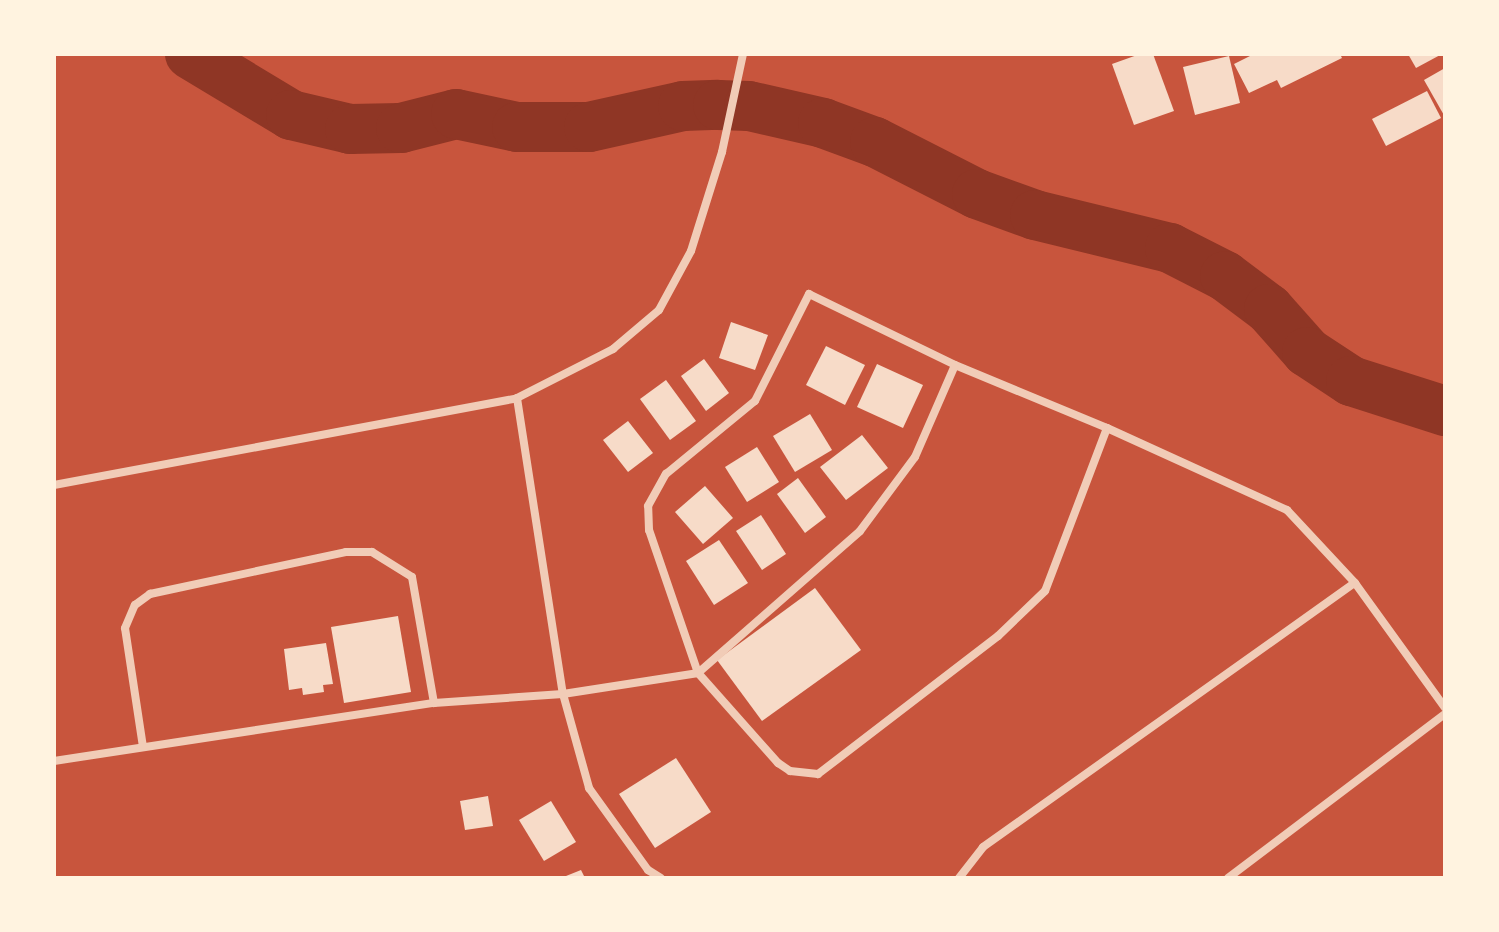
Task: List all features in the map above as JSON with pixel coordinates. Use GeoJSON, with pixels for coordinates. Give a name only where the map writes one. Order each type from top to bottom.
{"type":"FeatureCollection","features":[{"type":"Feature","properties":{"kind":"street"},"geometry":{"type":"LineString","coordinates":[[54,485],[517,398],[613,349],[659,310],[691,251],[722,152],[743,54]]}},
{"type":"Feature","properties":{"kind":"street"},"geometry":{"type":"LineString","coordinates":[[1107,428],[1045,591],[998,636],[818,774],[790,771],[778,763],[698,673],[649,530],[648,506],[666,474],[755,401],[809,294],[955,365],[1107,428],[1287,510],[1355,583],[1445,711],[1228,878]]}},
{"type":"Feature","properties":{"kind":"street"},"geometry":{"type":"LineString","coordinates":[[54,761],[434,703],[563,694],[698,673],[860,531],[915,457],[955,365]]}},
{"type":"Feature","properties":{"kind":"street"},"geometry":{"type":"LineString","coordinates":[[517,398],[563,694],[589,788],[648,870],[661,878]]}},
{"type":"Feature","properties":{"kind":"street"},"geometry":{"type":"LineString","coordinates":[[143,747],[125,628],[135,605],[150,594],[346,552],[372,552],[412,577],[434,703]]}},
{"type":"Feature","properties":{"kind":"street"},"geometry":{"type":"LineString","coordinates":[[959,878],[983,847],[1355,583]]}},
{"type":"Feature","properties":{"kind":"building"},"geometry":{"type":"Polygon","coordinates":[[[1140,54],[1153,54],[1174,111],[1134,125],[1112,64],[1140,54]]]}},
{"type":"Feature","properties":{"kind":"building"},"geometry":{"type":"Polygon","coordinates":[[[1254,54],[1340,54],[1342,58],[1281,88],[1277,80],[1249,93],[1234,64],[1254,54]]]}},
{"type":"Feature","properties":{"kind":"building"},"geometry":{"type":"Polygon","coordinates":[[[1408,54],[1442,54],[1416,68],[1408,54]]]}},
{"type":"Feature","properties":{"kind":"building"},"geometry":{"type":"Polygon","coordinates":[[[1229,56],[1240,103],[1195,115],[1183,67],[1229,56]]]}},
{"type":"Feature","properties":{"kind":"building"},"geometry":{"type":"Polygon","coordinates":[[[1445,68],[1445,117],[1424,80],[1445,68]]]}},
{"type":"Feature","properties":{"kind":"building"},"geometry":{"type":"Polygon","coordinates":[[[1427,91],[1441,118],[1386,146],[1372,119],[1427,91]]]}},
{"type":"Feature","properties":{"kind":"building"},"geometry":{"type":"Polygon","coordinates":[[[731,322],[768,335],[755,370],[719,358],[731,322]]]}},
{"type":"Feature","properties":{"kind":"building"},"geometry":{"type":"Polygon","coordinates":[[[826,346],[865,365],[845,405],[806,385],[826,346]]]}},
{"type":"Feature","properties":{"kind":"building"},"geometry":{"type":"Polygon","coordinates":[[[704,359],[729,393],[706,411],[681,376],[704,359]]]}},
{"type":"Feature","properties":{"kind":"building"},"geometry":{"type":"Polygon","coordinates":[[[877,364],[923,385],[903,428],[857,407],[877,364]]]}},
{"type":"Feature","properties":{"kind":"building"},"geometry":{"type":"Polygon","coordinates":[[[666,380],[696,421],[670,440],[640,399],[666,380]]]}},
{"type":"Feature","properties":{"kind":"building"},"geometry":{"type":"Polygon","coordinates":[[[810,414],[832,450],[795,472],[773,436],[810,414]]]}},
{"type":"Feature","properties":{"kind":"building"},"geometry":{"type":"Polygon","coordinates":[[[628,421],[653,453],[628,472],[603,440],[628,421]]]}},
{"type":"Feature","properties":{"kind":"building"},"geometry":{"type":"Polygon","coordinates":[[[862,435],[888,468],[846,500],[820,467],[862,435]]]}},
{"type":"Feature","properties":{"kind":"building"},"geometry":{"type":"Polygon","coordinates":[[[757,447],[779,482],[747,502],[725,467],[757,447]]]}},
{"type":"Feature","properties":{"kind":"building"},"geometry":{"type":"Polygon","coordinates":[[[798,478],[826,517],[805,533],[777,494],[798,478]]]}},
{"type":"Feature","properties":{"kind":"building"},"geometry":{"type":"Polygon","coordinates":[[[705,486],[733,518],[703,544],[675,512],[705,486]]]}},
{"type":"Feature","properties":{"kind":"building"},"geometry":{"type":"Polygon","coordinates":[[[761,515],[786,554],[762,570],[736,531],[761,515]]]}},
{"type":"Feature","properties":{"kind":"building"},"geometry":{"type":"Polygon","coordinates":[[[719,540],[748,583],[714,605],[686,561],[719,540]]]}},
{"type":"Feature","properties":{"kind":"building"},"geometry":{"type":"Polygon","coordinates":[[[815,588],[861,650],[762,721],[717,660],[815,588]]]}},
{"type":"Feature","properties":{"kind":"building"},"geometry":{"type":"Polygon","coordinates":[[[398,616],[411,692],[344,703],[331,627],[398,616]]]}},
{"type":"Feature","properties":{"kind":"building"},"geometry":{"type":"Polygon","coordinates":[[[326,643],[333,684],[323,685],[324,692],[303,695],[302,688],[289,690],[284,649],[326,643]]]}},
{"type":"Feature","properties":{"kind":"building"},"geometry":{"type":"Polygon","coordinates":[[[676,758],[711,812],[655,848],[619,794],[676,758]]]}},
{"type":"Feature","properties":{"kind":"building"},"geometry":{"type":"Polygon","coordinates":[[[488,796],[493,826],[465,830],[460,801],[488,796]]]}},
{"type":"Feature","properties":{"kind":"building"},"geometry":{"type":"Polygon","coordinates":[[[551,801],[576,842],[544,861],[519,820],[551,801]]]}},
{"type":"Feature","properties":{"kind":"building"},"geometry":{"type":"Polygon","coordinates":[[[581,870],[585,878],[561,878],[581,870]]]}},
{"type":"Feature","properties":{"kind":"waterway"},"geometry":{"type":"LineString","coordinates":[[190,54],[291,115],[350,129],[401,128],[456,114],[517,127],[589,127],[683,106],[718,105],[749,106],[823,123],[875,142],[977,194],[1035,215],[1170,248],[1225,276],[1269,309],[1307,352],[1351,381],[1445,411]]}}]}
